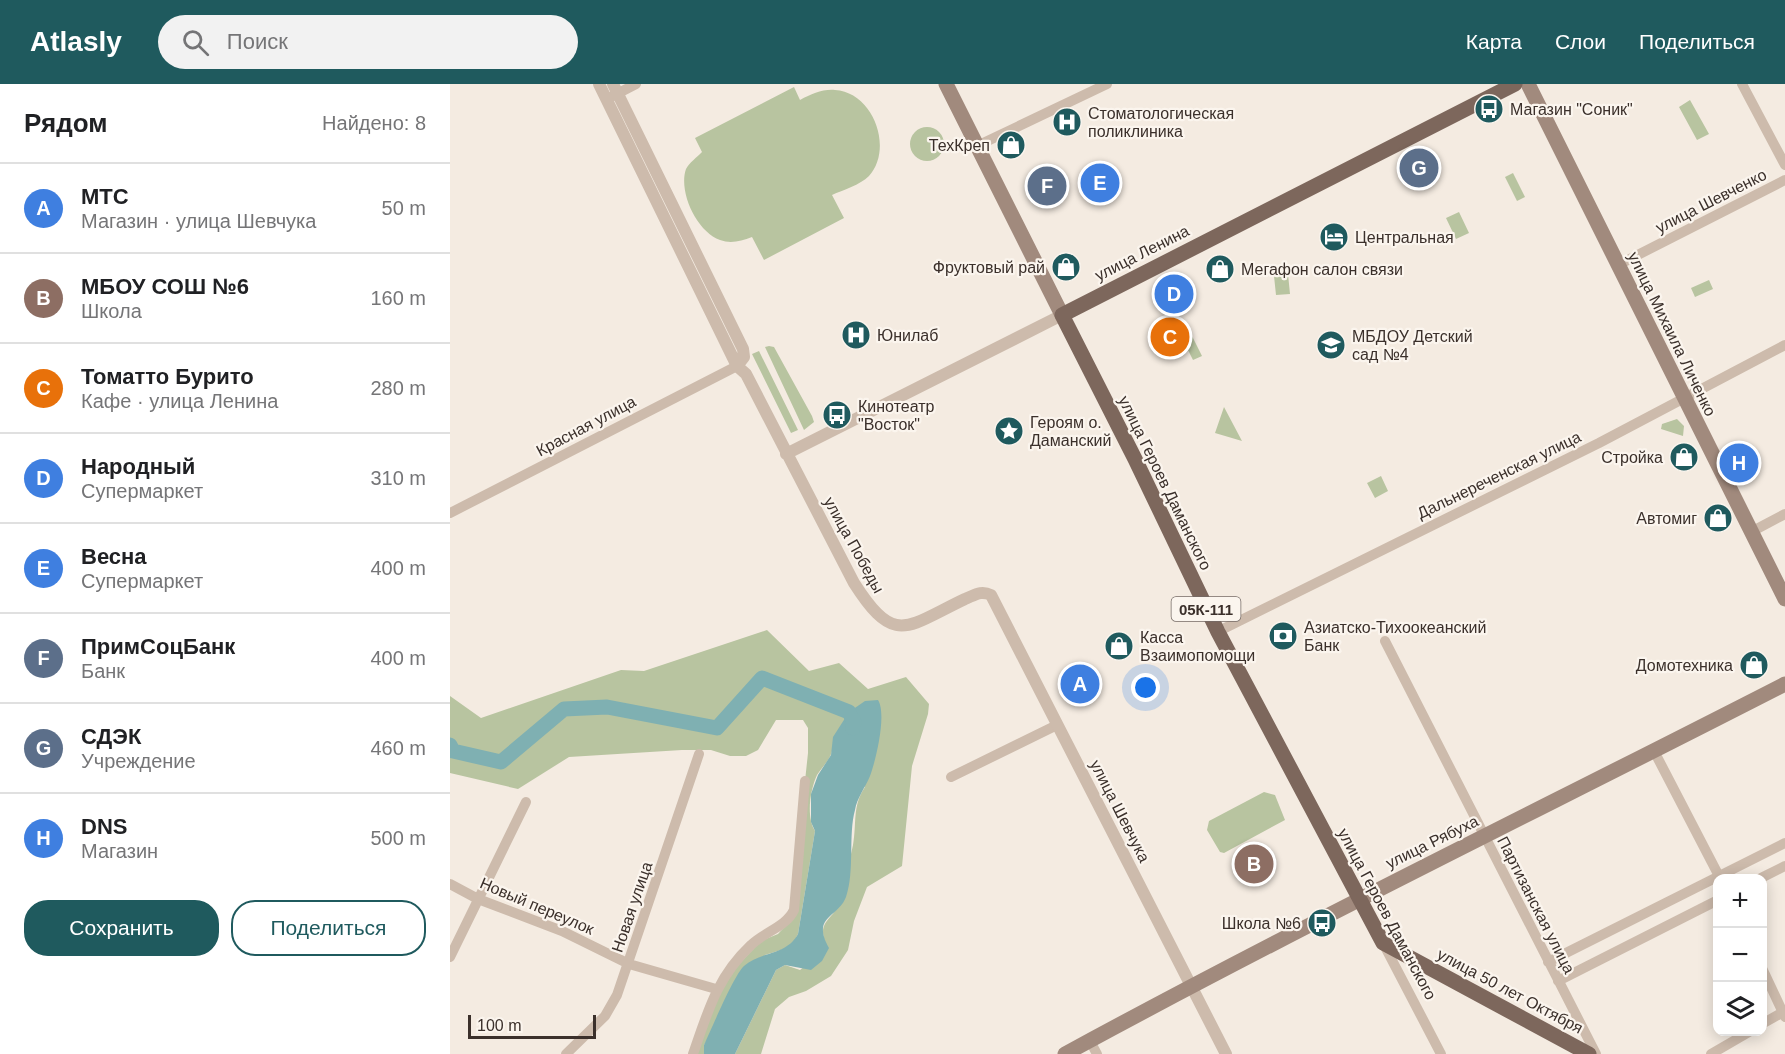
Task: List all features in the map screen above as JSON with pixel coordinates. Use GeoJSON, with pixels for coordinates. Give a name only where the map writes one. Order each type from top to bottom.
{"type":"FeatureCollection","features":[{"type":"Feature","properties":{"kind":"main road","name":"улица Героев Даманского"},"geometry":{"type":"LineString","coordinates":[[946,84],[979,145],[1135,459],[1218,632],[1383,943]]}},
{"type":"Feature","properties":{"kind":"main road","name":"улица Ленина"},"geometry":{"type":"LineString","coordinates":[[1062,315],[1515,84]]}},
{"type":"Feature","properties":{"kind":"main road","name":"улица Михаила Личенко"},"geometry":{"type":"LineString","coordinates":[[1528,84],[1785,599]]}},
{"type":"Feature","properties":{"kind":"main road","name":"улица Рябуха"},"geometry":{"type":"LineString","coordinates":[[1065,1054],[1093,1047],[1118,1023],[1193,987],[1358,898],[1785,684]]}},
{"type":"Feature","properties":{"kind":"main road","name":"улица 50 лет Октября"},"geometry":{"type":"LineString","coordinates":[[1383,943],[1589,1054]]}},
{"type":"Feature","properties":{"kind":"street","name":"улица Победы"},"geometry":{"type":"LineString","coordinates":[[599,84],[613,92],[737,366],[746,374],[786,454],[868,606],[882,620],[891,624],[912,624],[978,593]]}},
{"type":"Feature","properties":{"kind":"street"},"geometry":{"type":"LineString","coordinates":[[613,92],[636,84]]}},
{"type":"Feature","properties":{"kind":"street"},"geometry":{"type":"LineString","coordinates":[[979,145],[1107,84]]}},
{"type":"Feature","properties":{"kind":"street"},"geometry":{"type":"LineString","coordinates":[[1742,84],[1785,165]]}},
{"type":"Feature","properties":{"kind":"street","name":"улица Шевченко"},"geometry":{"type":"LineString","coordinates":[[1618,265],[1785,180]]}},
{"type":"Feature","properties":{"kind":"street","name":"улица Ленина"},"geometry":{"type":"LineString","coordinates":[[786,454],[1062,315]]}},
{"type":"Feature","properties":{"kind":"street","name":"Дальнереченская улица"},"geometry":{"type":"LineString","coordinates":[[1223,628],[1590,447],[1673,404],[1683,396],[1785,345]]}},
{"type":"Feature","properties":{"kind":"street","name":"Красная улица"},"geometry":{"type":"LineString","coordinates":[[450,513],[737,366]]}},
{"type":"Feature","properties":{"kind":"street"},"geometry":{"type":"LineString","coordinates":[[1751,532],[1785,514]]}},
{"type":"Feature","properties":{"kind":"street","name":"улица Шевчука"},"geometry":{"type":"LineString","coordinates":[[978,593],[991,595],[999,607],[1226,1054]]}},
{"type":"Feature","properties":{"kind":"street","name":"Партизанская улица"},"geometry":{"type":"LineString","coordinates":[[1385,641],[1596,1054]]}},
{"type":"Feature","properties":{"kind":"street"},"geometry":{"type":"LineString","coordinates":[[951,777],[1057,725]]}},
{"type":"Feature","properties":{"kind":"street"},"geometry":{"type":"LineString","coordinates":[[1654,751],[1717,874]]}},
{"type":"Feature","properties":{"kind":"street","name":"Новая улица"},"geometry":{"type":"LineString","coordinates":[[566,1054],[591,1031],[610,1008],[629,964],[699,754]]}},
{"type":"Feature","properties":{"kind":"street"},"geometry":{"type":"LineString","coordinates":[[693,1054],[716,989],[738,958],[753,943],[786,921],[794,910],[805,781]]}},
{"type":"Feature","properties":{"kind":"street"},"geometry":{"type":"LineString","coordinates":[[450,957],[526,801]]}},
{"type":"Feature","properties":{"kind":"street"},"geometry":{"type":"LineString","coordinates":[[1725,874],[1785,843]]}},
{"type":"Feature","properties":{"kind":"street"},"geometry":{"type":"LineString","coordinates":[[1767,876],[1785,866]]}},
{"type":"Feature","properties":{"kind":"street"},"geometry":{"type":"LineString","coordinates":[[1548,962],[1713,880]]}},
{"type":"Feature","properties":{"kind":"street","name":"Новый переулок"},"geometry":{"type":"LineString","coordinates":[[450,884],[478,899],[562,931],[629,964],[716,989]]}},
{"type":"Feature","properties":{"kind":"street"},"geometry":{"type":"LineString","coordinates":[[1558,981],[1713,903]]}},
{"type":"Feature","properties":{"kind":"street","name":"улица Героев Даманского"},"geometry":{"type":"LineString","coordinates":[[1383,943],[1441,1054]]}},
{"type":"Feature","properties":{"kind":"street"},"geometry":{"type":"LineString","coordinates":[[1767,978],[1784,1013],[1767,1022]]}},
{"type":"Feature","properties":{"kind":"street"},"geometry":{"type":"LineString","coordinates":[[1711,1054],[1742,1036]]}},
{"type":"Feature","properties":{"kind":"green space"},"geometry":{"type":"Polygon","coordinates":[[[794,87],[800,100],[817,92],[835,90],[848,93],[860,100],[876,123],[880,151],[869,176],[856,185],[832,195],[844,218],[764,260],[752,237],[728,242],[712,236],[704,229],[691,210],[684,178],[687,167],[702,152],[695,138],[794,87]]]}},
{"type":"Feature","properties":{"kind":"green space"},"geometry":{"type":"Polygon","coordinates":[[[1690,100],[1709,134],[1697,140],[1679,107],[1690,100]]]}},
{"type":"Feature","properties":{"kind":"green space"},"geometry":{"type":"Polygon","coordinates":[[[927,127],[939,132],[944,144],[939,156],[927,161],[915,156],[910,144],[915,132],[927,127]]]}},
{"type":"Feature","properties":{"kind":"green space"},"geometry":{"type":"Polygon","coordinates":[[[1513,173],[1525,197],[1517,201],[1505,177],[1513,173]]]}},
{"type":"Feature","properties":{"kind":"green space"},"geometry":{"type":"Polygon","coordinates":[[[1459,212],[1469,233],[1456,239],[1446,218],[1459,212]]]}},
{"type":"Feature","properties":{"kind":"green space"},"geometry":{"type":"Polygon","coordinates":[[[1288,274],[1290,294],[1276,295],[1274,276],[1288,274]]]}},
{"type":"Feature","properties":{"kind":"green space"},"geometry":{"type":"Polygon","coordinates":[[[1709,280],[1713,289],[1695,297],[1691,288],[1709,280]]]}},
{"type":"Feature","properties":{"kind":"green space"},"geometry":{"type":"Polygon","coordinates":[[[1191,334],[1202,356],[1193,360],[1182,338],[1191,334]]]}},
{"type":"Feature","properties":{"kind":"green space"},"geometry":{"type":"Polygon","coordinates":[[[765,347],[774,347],[812,416],[814,422],[804,430],[765,347]]]}},
{"type":"Feature","properties":{"kind":"green space"},"geometry":{"type":"Polygon","coordinates":[[[759,351],[798,430],[791,433],[752,354],[759,351]]]}},
{"type":"Feature","properties":{"kind":"green space"},"geometry":{"type":"Polygon","coordinates":[[[1224,407],[1242,441],[1215,433],[1224,407]]]}},
{"type":"Feature","properties":{"kind":"green space"},"geometry":{"type":"Polygon","coordinates":[[[1677,419],[1684,426],[1683,436],[1661,429],[1662,424],[1677,419]]]}},
{"type":"Feature","properties":{"kind":"green space"},"geometry":{"type":"Polygon","coordinates":[[[1381,476],[1388,491],[1375,498],[1367,483],[1381,476]]]}},
{"type":"Feature","properties":{"kind":"green space"},"geometry":{"type":"Polygon","coordinates":[[[767,630],[809,671],[839,663],[868,689],[906,677],[929,704],[928,714],[912,766],[902,866],[867,887],[854,921],[848,950],[831,976],[806,991],[789,997],[775,1009],[761,1054],[735,1054],[776,970],[785,965],[800,970],[828,948],[824,939],[824,926],[835,912],[841,899],[853,845],[858,801],[865,787],[832,751],[812,788],[810,811],[815,831],[798,934],[794,942],[784,949],[765,955],[704,1045],[704,1054],[696,1054],[718,986],[761,941],[778,934],[790,921],[808,753],[808,728],[803,720],[776,720],[758,750],[746,756],[730,756],[711,750],[682,750],[569,757],[518,789],[450,773],[450,696],[481,718],[621,670],[644,671],[767,630]]]}},
{"type":"Feature","properties":{"kind":"green space"},"geometry":{"type":"Polygon","coordinates":[[[1264,792],[1275,795],[1285,820],[1224,853],[1220,852],[1207,830],[1209,821],[1264,792]]]}},
{"type":"Feature","properties":{"kind":"water"},"geometry":{"type":"Polygon","coordinates":[[[878,700],[881,716],[880,737],[870,776],[855,810],[849,887],[842,904],[824,923],[824,937],[829,948],[822,961],[811,970],[785,965],[776,970],[735,1054],[704,1054],[704,1045],[740,971],[751,961],[787,946],[798,934],[815,831],[811,822],[811,794],[818,775],[831,755],[833,737],[849,712],[865,701],[878,700]]]}},
{"type":"Feature","properties":{"kind":"waterway"},"geometry":{"type":"LineString","coordinates":[[450,745],[453,751],[501,762],[564,709],[607,707],[717,728],[762,678],[849,712],[854,722],[853,728]]}},
{"type":"Feature","properties":{"kind":"place","name":"Магазин \"Соник\""},"geometry":{"type":"Point","coordinates":[1489,109]}},
{"type":"Feature","properties":{"kind":"place","name":"Стоматологическая поликлиника"},"geometry":{"type":"Point","coordinates":[1067,122]}},
{"type":"Feature","properties":{"kind":"place","name":"ТехКреп"},"geometry":{"type":"Point","coordinates":[1011,145]}},
{"type":"Feature","properties":{"kind":"place","name":"СДЭК"},"geometry":{"type":"Point","coordinates":[1419,168]}},
{"type":"Feature","properties":{"kind":"place","name":"Весна"},"geometry":{"type":"Point","coordinates":[1100,183]}},
{"type":"Feature","properties":{"kind":"place","name":"ПримСоцБанк"},"geometry":{"type":"Point","coordinates":[1047,186]}},
{"type":"Feature","properties":{"kind":"place","name":"Центральная"},"geometry":{"type":"Point","coordinates":[1334,237]}},
{"type":"Feature","properties":{"kind":"place","name":"Фруктовый рай"},"geometry":{"type":"Point","coordinates":[1066,267]}},
{"type":"Feature","properties":{"kind":"place","name":"Мегафон салон связи"},"geometry":{"type":"Point","coordinates":[1220,269]}},
{"type":"Feature","properties":{"kind":"place","name":"Народный"},"geometry":{"type":"Point","coordinates":[1174,294]}},
{"type":"Feature","properties":{"kind":"place","name":"Юнилаб"},"geometry":{"type":"Point","coordinates":[856,335]}},
{"type":"Feature","properties":{"kind":"place","name":"Томатто Бурито"},"geometry":{"type":"Point","coordinates":[1170,337]}},
{"type":"Feature","properties":{"kind":"place","name":"МБДОУ Детский сад №4"},"geometry":{"type":"Point","coordinates":[1331,345]}},
{"type":"Feature","properties":{"kind":"place","name":"Кинотеатр \"Восток\""},"geometry":{"type":"Point","coordinates":[837,415]}},
{"type":"Feature","properties":{"kind":"place","name":"Героям о. Даманский"},"geometry":{"type":"Point","coordinates":[1009,431]}},
{"type":"Feature","properties":{"kind":"place","name":"Стройка"},"geometry":{"type":"Point","coordinates":[1684,457]}},
{"type":"Feature","properties":{"kind":"place","name":"DNS"},"geometry":{"type":"Point","coordinates":[1739,463]}},
{"type":"Feature","properties":{"kind":"place","name":"Автомиг"},"geometry":{"type":"Point","coordinates":[1718,518]}},
{"type":"Feature","properties":{"kind":"place","name":"Азиатско-Тихоокеанский Банк"},"geometry":{"type":"Point","coordinates":[1283,636]}},
{"type":"Feature","properties":{"kind":"place","name":"Касса Взаимопомощи"},"geometry":{"type":"Point","coordinates":[1119,646]}},
{"type":"Feature","properties":{"kind":"place","name":"Домотехника"},"geometry":{"type":"Point","coordinates":[1754,665]}},
{"type":"Feature","properties":{"kind":"place","name":"МТС"},"geometry":{"type":"Point","coordinates":[1080,684]}},
{"type":"Feature","properties":{"kind":"place","name":"МБОУ СОШ №6"},"geometry":{"type":"Point","coordinates":[1254,864]}},
{"type":"Feature","properties":{"kind":"place","name":"Школа №6"},"geometry":{"type":"Point","coordinates":[1322,923]}}]}
